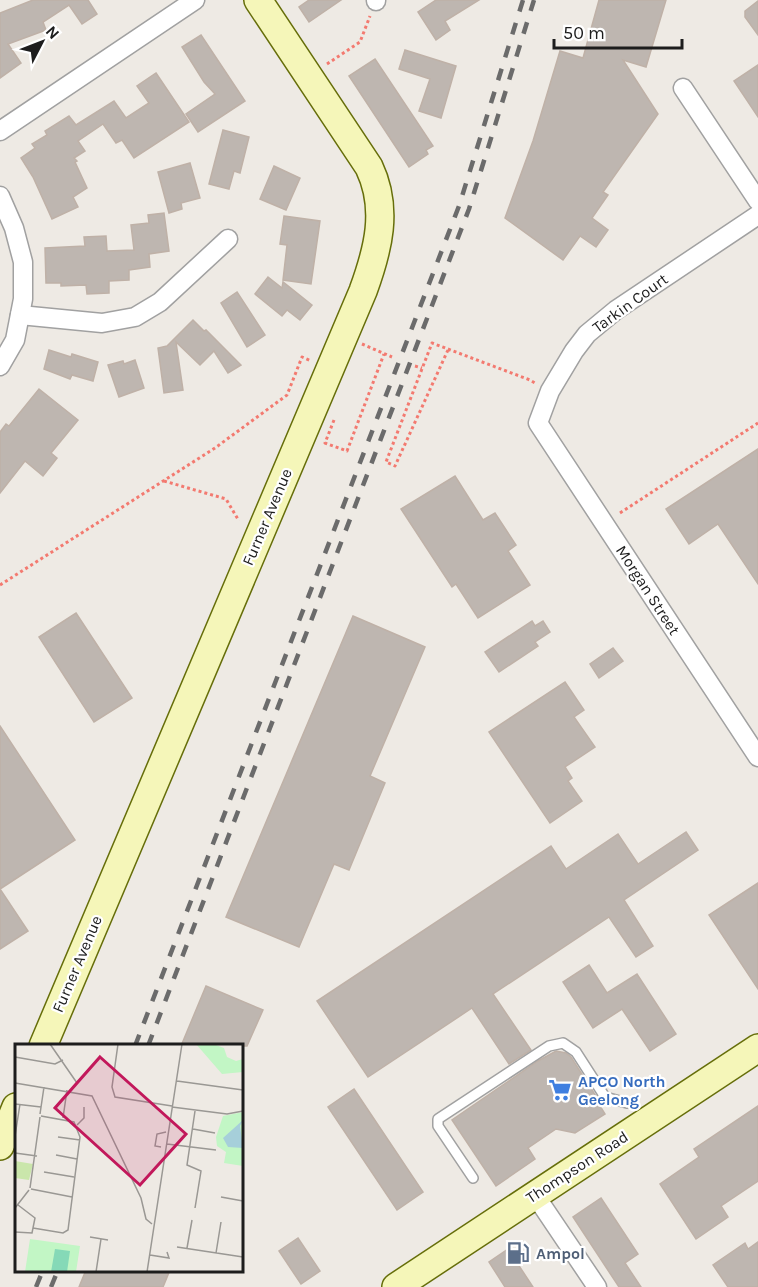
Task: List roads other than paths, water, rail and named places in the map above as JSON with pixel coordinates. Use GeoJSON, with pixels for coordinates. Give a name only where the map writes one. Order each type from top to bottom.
{"type":"FeatureCollection","features":[{"type":"Feature","properties":{"kind":"street"},"geometry":{"type":"LineString","coordinates":[[0,131],[195,0]]}},
{"type":"Feature","properties":{"kind":"street","name":"Furner Avenue"},"geometry":{"type":"LineString","coordinates":[[44,1044],[363,291],[379,239],[380,206],[375,180],[369,167],[258,0]]}},
{"type":"Feature","properties":{"kind":"street"},"geometry":{"type":"LineString","coordinates":[[683,88],[758,201]]}},
{"type":"Feature","properties":{"kind":"street"},"geometry":{"type":"LineString","coordinates":[[0,196],[14,228],[23,262],[23,299],[15,340],[0,366]]}},
{"type":"Feature","properties":{"kind":"street","name":"Tarkin Court"},"geometry":{"type":"LineString","coordinates":[[538,423],[550,391],[574,351],[595,327],[616,310],[758,215]]}},
{"type":"Feature","properties":{"kind":"street"},"geometry":{"type":"LineString","coordinates":[[20,315],[102,323],[135,317],[160,302],[228,239]]}},
{"type":"Feature","properties":{"kind":"street","name":"Morgan Street"},"geometry":{"type":"LineString","coordinates":[[538,423],[758,757]]}},
{"type":"Feature","properties":{"kind":"street","name":"Thompson Road"},"geometry":{"type":"LineString","coordinates":[[396,1287],[758,1048]]}},
{"type":"Feature","properties":{"kind":"street"},"geometry":{"type":"LineString","coordinates":[[0,1146],[15,1109]]}},
{"type":"Feature","properties":{"kind":"street"},"geometry":{"type":"LineString","coordinates":[[536,1195],[597,1287]]}},
{"type":"Feature","properties":{"kind":"lane"},"geometry":{"type":"LineString","coordinates":[[473,1178],[438,1126],[438,1119],[549,1046],[564,1043],[576,1052],[605,1097],[627,1103]]}},
{"type":"Feature","properties":{"kind":"railway"},"geometry":{"type":"LineString","coordinates":[[136,1044],[459,206],[523,0]]}},
{"type":"Feature","properties":{"kind":"railway"},"geometry":{"type":"LineString","coordinates":[[149,1044],[469,209],[534,0]]}},
{"type":"Feature","properties":{"kind":"railway"},"geometry":{"type":"LineString","coordinates":[[36,1287],[42,1272]]}},
{"type":"Feature","properties":{"kind":"railway"},"geometry":{"type":"LineString","coordinates":[[51,1287],[57,1272]]}},
{"type":"Feature","properties":{"kind":"place","name":"APCO North Geelong"},"geometry":{"type":"Point","coordinates":[560,1090]}},
{"type":"Feature","properties":{"kind":"place","name":"Ampol"},"geometry":{"type":"Point","coordinates":[518,1253]}}]}
